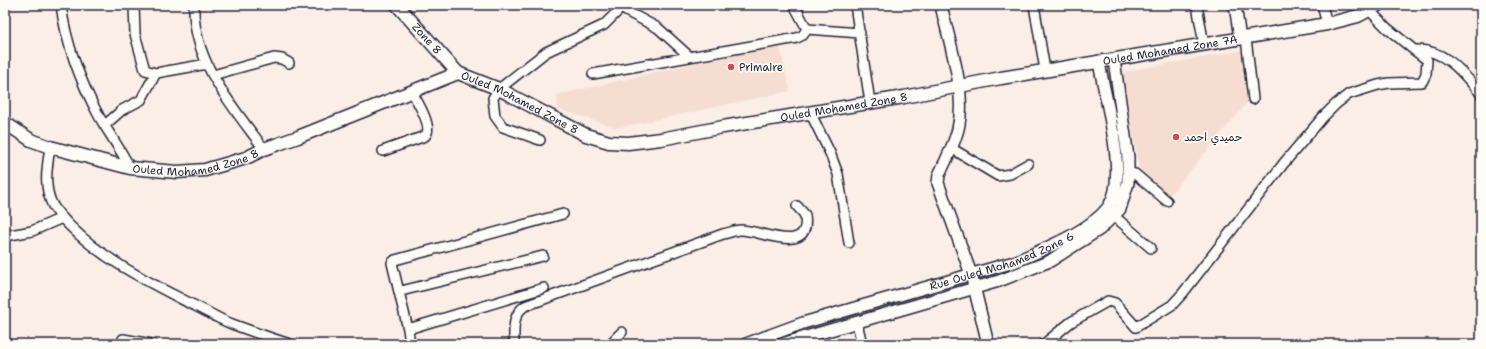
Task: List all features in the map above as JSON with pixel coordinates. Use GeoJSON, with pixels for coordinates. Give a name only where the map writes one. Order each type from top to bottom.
{"type":"FeatureCollection","features":[{"type":"Feature","properties":{"kind":"main road","name":"Zone 8"},"geometry":{"type":"LineString","coordinates":[[397,5],[458,72]]}},
{"type":"Feature","properties":{"kind":"main road","name":"Ouled Mohamed Zone 7A"},"geometry":{"type":"LineString","coordinates":[[958,85],[1327,24],[1374,8]]}},
{"type":"Feature","properties":{"kind":"main road","name":"Ouled Mohamed Zone 8"},"geometry":{"type":"LineString","coordinates":[[5,123],[31,140],[50,147],[130,168],[177,172],[205,170],[246,158],[264,149],[412,92],[458,72],[499,89],[586,135],[617,143],[661,139],[958,85]]}},
{"type":"Feature","properties":{"kind":"street"},"geometry":{"type":"LineString","coordinates":[[61,5],[67,39],[85,88],[130,168]]}},
{"type":"Feature","properties":{"kind":"street"},"geometry":{"type":"LineString","coordinates":[[134,5],[135,34],[142,63],[146,71],[156,73],[207,64]]}},
{"type":"Feature","properties":{"kind":"street"},"geometry":{"type":"LineString","coordinates":[[194,5],[194,16],[197,31],[207,64],[233,107],[264,149]]}},
{"type":"Feature","properties":{"kind":"street"},"geometry":{"type":"LineString","coordinates":[[540,140],[503,127],[498,122],[493,106],[494,98],[499,89],[546,52],[604,25],[624,5],[626,11],[658,28],[690,57]]}},
{"type":"Feature","properties":{"kind":"street"},"geometry":{"type":"LineString","coordinates":[[794,5],[807,30]]}},
{"type":"Feature","properties":{"kind":"street"},"geometry":{"type":"LineString","coordinates":[[855,5],[870,102]]}},
{"type":"Feature","properties":{"kind":"street"},"geometry":{"type":"LineString","coordinates":[[941,5],[958,85],[961,109],[958,129],[938,183],[971,274],[988,344]]}},
{"type":"Feature","properties":{"kind":"street"},"geometry":{"type":"LineString","coordinates":[[1034,5],[1045,70]]}},
{"type":"Feature","properties":{"kind":"street"},"geometry":{"type":"LineString","coordinates":[[1197,5],[1204,45]]}},
{"type":"Feature","properties":{"kind":"street"},"geometry":{"type":"LineString","coordinates":[[1235,5],[1243,39],[1253,99]]}},
{"type":"Feature","properties":{"kind":"street"},"geometry":{"type":"LineString","coordinates":[[1322,5],[1327,24]]}},
{"type":"Feature","properties":{"kind":"street"},"geometry":{"type":"LineString","coordinates":[[1044,344],[1072,322],[1108,301],[1115,304],[1136,328],[1172,305],[1210,260],[1284,163],[1336,104],[1349,94],[1378,84],[1389,82],[1422,82],[1426,74],[1428,60],[1387,28],[1374,8]]}},
{"type":"Feature","properties":{"kind":"street"},"geometry":{"type":"LineString","coordinates":[[807,30],[860,33]]}},
{"type":"Feature","properties":{"kind":"street"},"geometry":{"type":"LineString","coordinates":[[593,74],[796,38],[803,35],[807,30]]}},
{"type":"Feature","properties":{"kind":"street"},"geometry":{"type":"LineString","coordinates":[[1414,50],[1425,50],[1443,56],[1461,71],[1481,94]]}},
{"type":"Feature","properties":{"kind":"street"},"geometry":{"type":"LineString","coordinates":[[213,75],[274,58],[282,59],[290,63]]}},
{"type":"Feature","properties":{"kind":"street","name":"Rue Ouled Mohamed Zone 6"},"geometry":{"type":"LineString","coordinates":[[782,344],[975,288],[1050,261],[1088,238],[1114,216],[1123,202],[1129,173],[1114,60]]}},
{"type":"Feature","properties":{"kind":"street","name":"Rue Ouled Mohamed Zone 6"},"geometry":{"type":"LineString","coordinates":[[746,344],[803,323],[1014,262],[1046,248],[1089,224],[1108,206],[1116,185],[1116,158],[1099,62]]}},
{"type":"Feature","properties":{"kind":"street"},"geometry":{"type":"LineString","coordinates":[[105,125],[122,110],[141,100],[156,73]]}},
{"type":"Feature","properties":{"kind":"street"},"geometry":{"type":"LineString","coordinates":[[384,151],[428,134],[429,128],[412,92]]}},
{"type":"Feature","properties":{"kind":"street"},"geometry":{"type":"LineString","coordinates":[[810,112],[830,153],[838,174],[849,243]]}},
{"type":"Feature","properties":{"kind":"street"},"geometry":{"type":"LineString","coordinates":[[50,147],[46,170],[47,187],[54,208],[83,239],[152,284],[231,324],[290,344]]}},
{"type":"Feature","properties":{"kind":"street"},"geometry":{"type":"LineString","coordinates":[[951,148],[998,176],[1010,174],[1028,164]]}},
{"type":"Feature","properties":{"kind":"street"},"geometry":{"type":"LineString","coordinates":[[1129,173],[1135,174],[1167,201]]}},
{"type":"Feature","properties":{"kind":"street"},"geometry":{"type":"LineString","coordinates":[[514,344],[516,316],[525,306],[723,234],[741,230],[785,239],[794,239],[800,235],[805,227],[805,215],[797,206]]}},
{"type":"Feature","properties":{"kind":"street"},"geometry":{"type":"LineString","coordinates":[[410,344],[401,292],[392,263],[395,260],[563,214]]}},
{"type":"Feature","properties":{"kind":"street"},"geometry":{"type":"LineString","coordinates":[[1114,216],[1151,248]]}},
{"type":"Feature","properties":{"kind":"street"},"geometry":{"type":"LineString","coordinates":[[5,236],[32,231],[62,218]]}},
{"type":"Feature","properties":{"kind":"street"},"geometry":{"type":"LineString","coordinates":[[401,292],[543,256]]}},
{"type":"Feature","properties":{"kind":"street"},"geometry":{"type":"LineString","coordinates":[[408,329],[544,288]]}},
{"type":"Feature","properties":{"kind":"street"},"geometry":{"type":"LineString","coordinates":[[857,323],[862,344]]}},
{"type":"Feature","properties":{"kind":"street"},"geometry":{"type":"LineString","coordinates":[[610,344],[622,332]]}},
{"type":"Feature","properties":{"kind":"street"},"geometry":{"type":"LineString","coordinates":[[123,338],[152,344]]}},
{"type":"Feature","properties":{"kind":"shaded area","name":"Primaire"},"geometry":{"type":"Polygon","coordinates":[[[779,44],[790,91],[617,128],[558,109],[557,95],[779,44]]]}},
{"type":"Feature","properties":{"kind":"shaded area","name":"حميدي احمد"},"geometry":{"type":"Polygon","coordinates":[[[1244,50],[1250,99],[1168,197],[1140,174],[1122,72],[1244,50]]]}},
{"type":"Feature","properties":{"kind":"place","name":"Primaire"},"geometry":{"type":"Point","coordinates":[731,67]}},
{"type":"Feature","properties":{"kind":"place","name":"حميدي احمد"},"geometry":{"type":"Point","coordinates":[1176,137]}}]}
